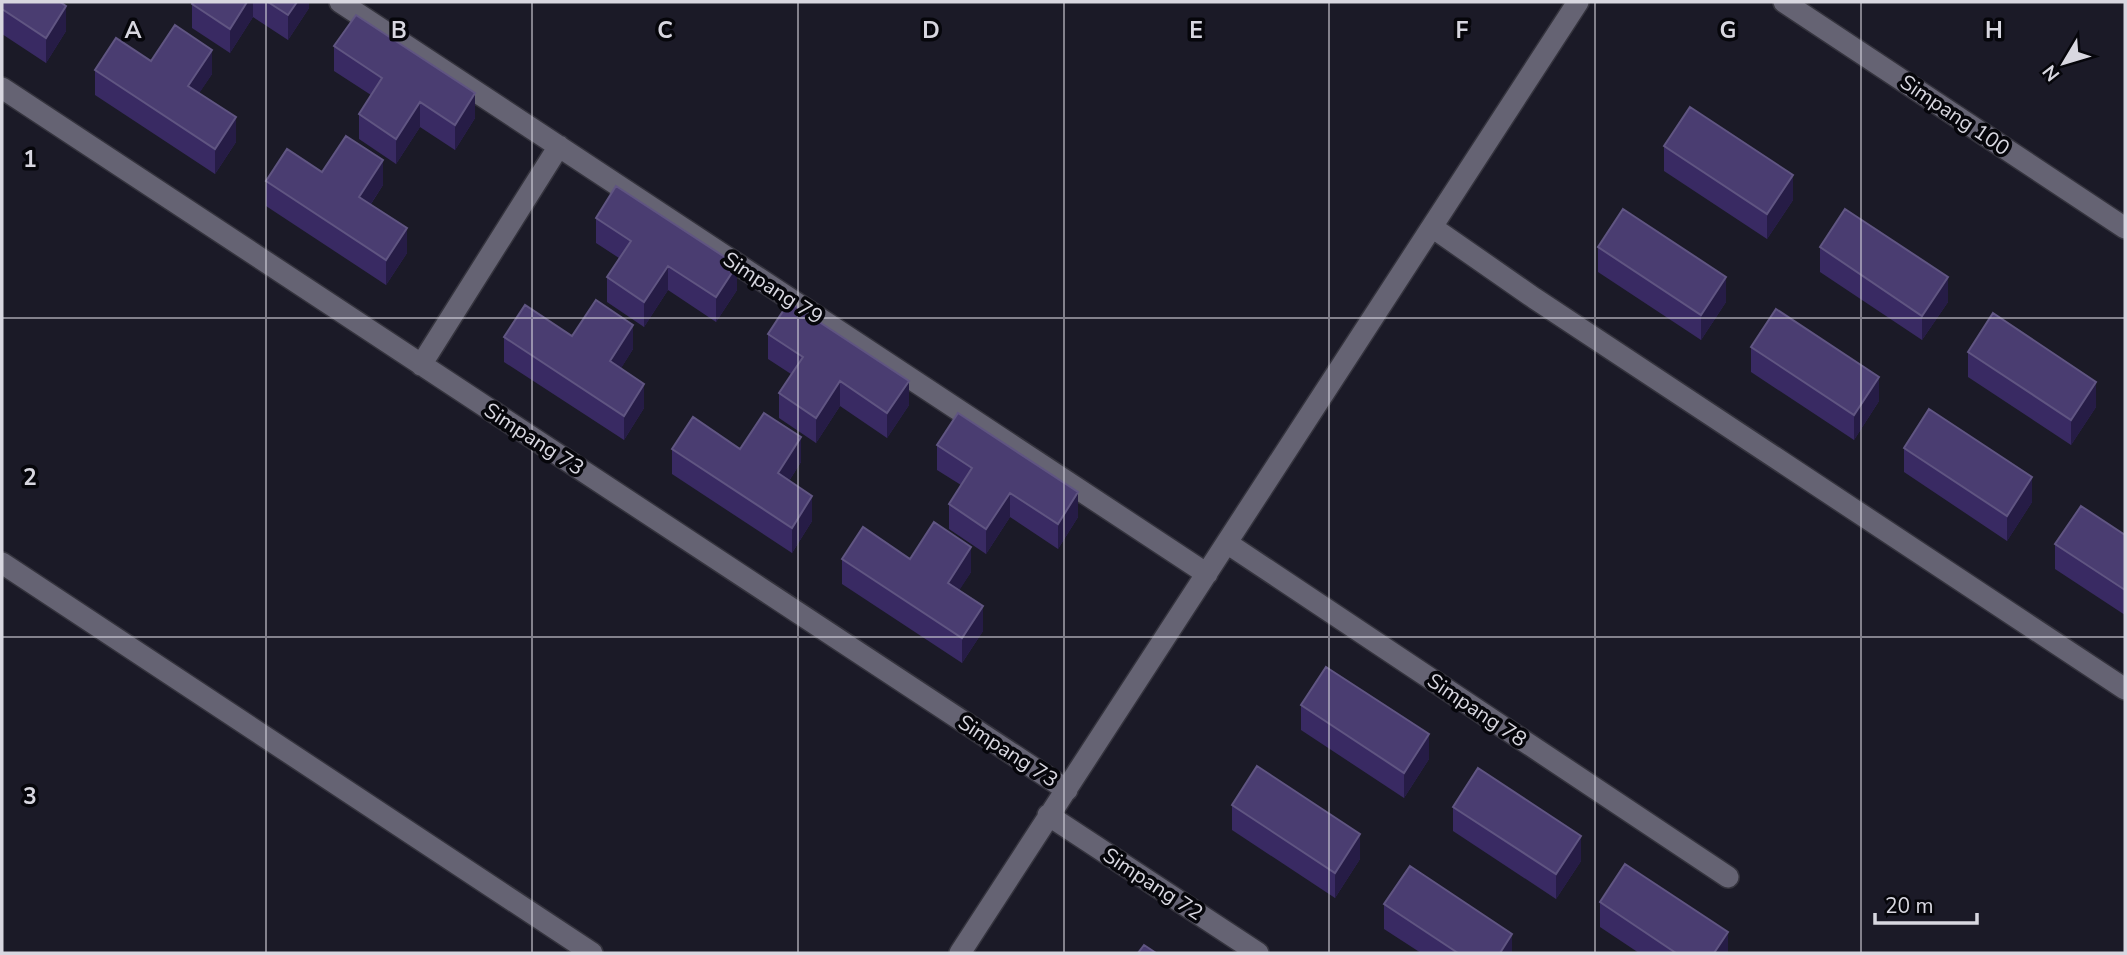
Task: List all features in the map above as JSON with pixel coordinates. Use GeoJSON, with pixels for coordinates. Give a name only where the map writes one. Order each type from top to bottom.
{"type":"FeatureCollection","features":[{"type":"Feature","properties":{"kind":"street","name":"Simpang 79"},"geometry":{"type":"LineString","coordinates":[[340,2],[1207,574]]}},
{"type":"Feature","properties":{"kind":"street"},"geometry":{"type":"LineString","coordinates":[[960,953],[1578,2]]}},
{"type":"Feature","properties":{"kind":"street","name":"Simpang 100"},"geometry":{"type":"LineString","coordinates":[[1784,2],[2125,228]]}},
{"type":"Feature","properties":{"kind":"street","name":"Simpang 73"},"geometry":{"type":"LineString","coordinates":[[2,88],[1067,790]]}},
{"type":"Feature","properties":{"kind":"street"},"geometry":{"type":"LineString","coordinates":[[421,365],[559,146]]}},
{"type":"Feature","properties":{"kind":"street"},"geometry":{"type":"LineString","coordinates":[[1432,227],[2125,690]]}},
{"type":"Feature","properties":{"kind":"street","name":"Simpang 78"},"geometry":{"type":"LineString","coordinates":[[1227,543],[1728,877]]}},
{"type":"Feature","properties":{"kind":"street"},"geometry":{"type":"LineString","coordinates":[[2,563],[592,953]]}},
{"type":"Feature","properties":{"kind":"street","name":"Simpang 72"},"geometry":{"type":"LineString","coordinates":[[1048,815],[1258,953]]}},
{"type":"Feature","properties":{"kind":"building"},"geometry":{"type":"Polygon","coordinates":[[[2,2],[60,2],[66,6],[46,38],[2,9],[2,2]]]}},
{"type":"Feature","properties":{"kind":"building"},"geometry":{"type":"Polygon","coordinates":[[[247,2],[230,29],[192,4],[247,2]]]}},
{"type":"Feature","properties":{"kind":"building"},"geometry":{"type":"Polygon","coordinates":[[[268,2],[297,2],[288,15],[268,2]]]}},
{"type":"Feature","properties":{"kind":"building"},"geometry":{"type":"Polygon","coordinates":[[[356,15],[475,93],[455,125],[420,102],[396,139],[359,114],[382,78],[334,46],[356,15]]]}},
{"type":"Feature","properties":{"kind":"building"},"geometry":{"type":"Polygon","coordinates":[[[175,25],[212,50],[188,86],[236,117],[215,149],[95,70],[116,38],[151,61],[175,25]]]}},
{"type":"Feature","properties":{"kind":"building"},"geometry":{"type":"Polygon","coordinates":[[[1690,107],[1793,175],[1767,214],[1664,146],[1690,107]]]}},
{"type":"Feature","properties":{"kind":"building"},"geometry":{"type":"Polygon","coordinates":[[[346,136],[383,160],[359,197],[407,228],[386,260],[266,181],[287,149],[322,172],[346,136]]]}},
{"type":"Feature","properties":{"kind":"building"},"geometry":{"type":"Polygon","coordinates":[[[616,186],[737,265],[716,297],[668,266],[644,302],[607,277],[631,241],[596,218],[616,186]]]}},
{"type":"Feature","properties":{"kind":"building"},"geometry":{"type":"Polygon","coordinates":[[[1623,209],[1726,277],[1701,315],[1598,247],[1623,209]]]}},
{"type":"Feature","properties":{"kind":"building"},"geometry":{"type":"Polygon","coordinates":[[[1845,209],[1948,277],[1922,316],[1820,247],[1845,209]]]}},
{"type":"Feature","properties":{"kind":"building"},"geometry":{"type":"Polygon","coordinates":[[[596,300],[633,325],[610,361],[644,384],[624,416],[504,337],[525,305],[572,336],[596,300]]]}},
{"type":"Feature","properties":{"kind":"building"},"geometry":{"type":"Polygon","coordinates":[[[789,302],[909,381],[887,413],[840,381],[816,418],[779,393],[803,357],[768,334],[789,302]]]}},
{"type":"Feature","properties":{"kind":"building"},"geometry":{"type":"Polygon","coordinates":[[[1776,309],[1879,377],[1854,415],[1751,347],[1776,309]]]}},
{"type":"Feature","properties":{"kind":"building"},"geometry":{"type":"Polygon","coordinates":[[[1993,313],[2096,382],[2071,420],[1968,352],[1993,313]]]}},
{"type":"Feature","properties":{"kind":"building"},"geometry":{"type":"Polygon","coordinates":[[[1929,409],[2032,477],[2007,516],[1904,448],[1929,409]]]}},
{"type":"Feature","properties":{"kind":"building"},"geometry":{"type":"Polygon","coordinates":[[[764,413],[801,437],[778,473],[812,496],[792,528],[672,449],[693,417],[740,449],[764,413]]]}},
{"type":"Feature","properties":{"kind":"building"},"geometry":{"type":"Polygon","coordinates":[[[958,413],[1078,492],[1058,524],[1010,493],[986,529],[949,504],[972,468],[937,445],[958,413]]]}},
{"type":"Feature","properties":{"kind":"building"},"geometry":{"type":"Polygon","coordinates":[[[2081,506],[2125,535],[2125,590],[2055,544],[2081,506]]]}},
{"type":"Feature","properties":{"kind":"building"},"geometry":{"type":"Polygon","coordinates":[[[934,522],[971,547],[948,583],[983,606],[962,638],[842,559],[863,527],[910,559],[934,522]]]}},
{"type":"Feature","properties":{"kind":"building"},"geometry":{"type":"Polygon","coordinates":[[[1326,667],[1429,734],[1404,773],[1301,705],[1326,667]]]}},
{"type":"Feature","properties":{"kind":"building"},"geometry":{"type":"Polygon","coordinates":[[[1257,766],[1360,834],[1335,873],[1232,805],[1257,766]]]}},
{"type":"Feature","properties":{"kind":"building"},"geometry":{"type":"Polygon","coordinates":[[[1478,768],[1581,836],[1556,874],[1453,807],[1478,768]]]}},
{"type":"Feature","properties":{"kind":"building"},"geometry":{"type":"Polygon","coordinates":[[[1625,864],[1728,932],[1714,953],[1676,953],[1600,902],[1625,864]]]}},
{"type":"Feature","properties":{"kind":"building"},"geometry":{"type":"Polygon","coordinates":[[[1410,866],[1512,934],[1500,953],[1458,953],[1384,904],[1410,866]]]}},
{"type":"Feature","properties":{"kind":"building"},"geometry":{"type":"Polygon","coordinates":[[[1144,945],[1156,953],[1138,953],[1144,945]]]}}]}
